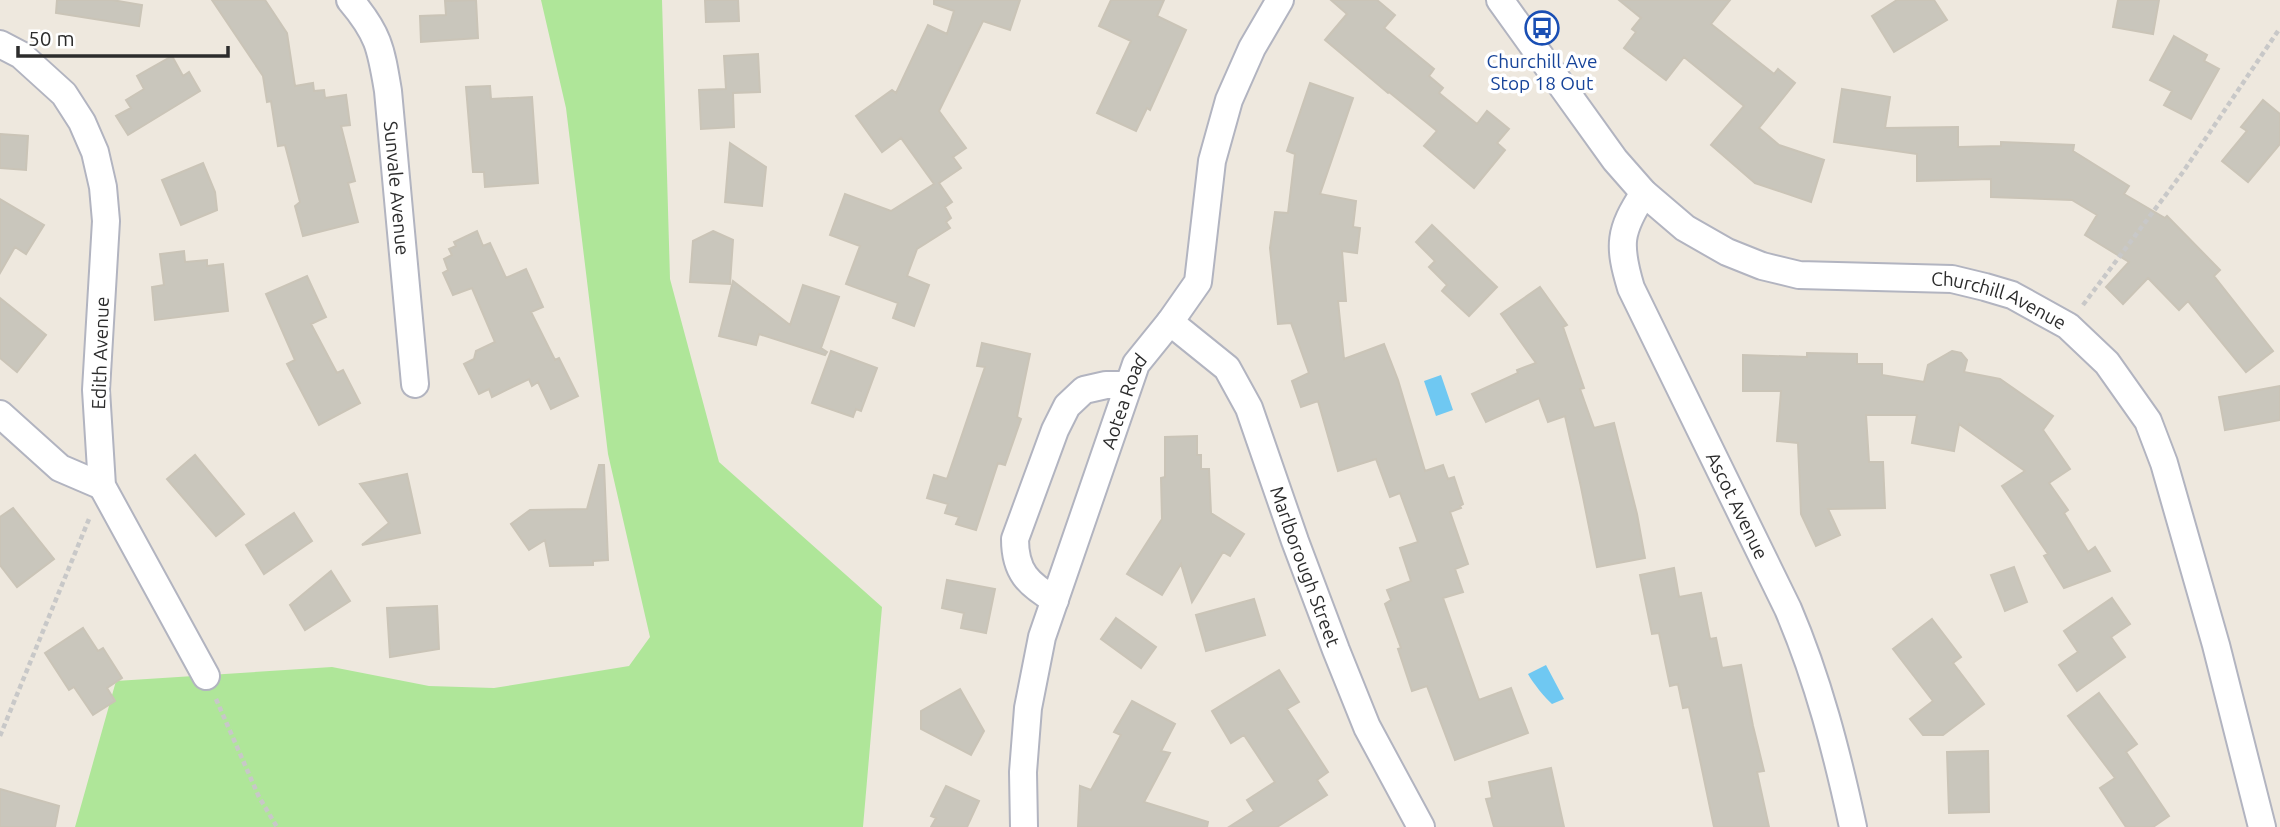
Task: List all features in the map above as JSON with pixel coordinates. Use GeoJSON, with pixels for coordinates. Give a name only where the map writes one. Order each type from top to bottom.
{"type":"FeatureCollection","features":[{"type":"Feature","properties":{"kind":"street","name":"Sunvale Avenue"},"geometry":{"type":"LineString","coordinates":[[351,0],[367,20],[382,58],[415,384]]}},
{"type":"Feature","properties":{"kind":"street","name":"Aotea Road"},"geometry":{"type":"LineString","coordinates":[[1024,827],[1023,772],[1028,708],[1042,637],[1136,364],[1198,282],[1212,161],[1229,100],[1252,48],[1280,0]]}},
{"type":"Feature","properties":{"kind":"street","name":"Churchill Avenue"},"geometry":{"type":"LineString","coordinates":[[1500,0],[1615,160],[1644,193],[1685,228],[1727,252],[1762,266],[1799,275],[1952,279],[2012,295],[2068,326],[2107,363],[2148,421],[2164,463],[2216,645],[2262,827]]}},
{"type":"Feature","properties":{"kind":"street","name":"Edith Avenue"},"geometry":{"type":"LineString","coordinates":[[0,44],[21,55],[64,94],[82,122],[95,152],[103,187],[106,220],[96,390],[102,486],[206,676]]}},
{"type":"Feature","properties":{"kind":"street","name":"Ascot Avenue"},"geometry":{"type":"LineString","coordinates":[[1644,193],[1630,215],[1622,238],[1623,261],[1630,288],[1801,640],[1833,740],[1853,827]]}},
{"type":"Feature","properties":{"kind":"street","name":"Marlborough Street"},"geometry":{"type":"LineString","coordinates":[[1170,322],[1227,368],[1249,408],[1295,541],[1367,727],[1420,827]]}},
{"type":"Feature","properties":{"kind":"street"},"geometry":{"type":"LineString","coordinates":[[1055,600],[1036,588],[1023,575],[1015,558],[1015,539],[1055,430],[1067,406],[1084,390],[1106,385],[1128,385]]}},
{"type":"Feature","properties":{"kind":"street"},"geometry":{"type":"LineString","coordinates":[[0,414],[60,468],[102,486]]}},
{"type":"Feature","properties":{"kind":"path"},"geometry":{"type":"LineString","coordinates":[[2088,298],[2183,172],[2280,28]]}},
{"type":"Feature","properties":{"kind":"path"},"geometry":{"type":"LineString","coordinates":[[0,736],[102,486]]}},
{"type":"Feature","properties":{"kind":"path"},"geometry":{"type":"LineString","coordinates":[[206,676],[259,797],[277,827]]}},
{"type":"Feature","properties":{"kind":"green space"},"geometry":{"type":"Polygon","coordinates":[[[541,0],[662,0],[670,279],[719,462],[882,607],[863,827],[75,827],[116,681],[332,667],[429,686],[494,688],[629,666],[650,637],[608,454],[566,108],[541,0]]]}},
{"type":"Feature","properties":{"kind":"water"},"geometry":{"type":"Polygon","coordinates":[[[1441,375],[1453,410],[1436,416],[1424,381],[1441,375]]]}},
{"type":"Feature","properties":{"kind":"water"},"geometry":{"type":"Polygon","coordinates":[[[1546,665],[1564,699],[1552,704],[1528,674],[1546,665]]]}},
{"type":"Feature","properties":{"kind":"building"},"geometry":{"type":"Polygon","coordinates":[[[57,0],[112,0],[142,5],[139,26],[56,13],[57,0]]]}},
{"type":"Feature","properties":{"kind":"building"},"geometry":{"type":"Polygon","coordinates":[[[212,0],[265,0],[287,33],[295,86],[313,83],[314,91],[324,90],[325,98],[346,95],[350,125],[341,126],[355,181],[348,183],[358,222],[303,236],[295,206],[300,202],[285,145],[278,146],[271,101],[267,102],[263,76],[212,0]]]}},
{"type":"Feature","properties":{"kind":"building"},"geometry":{"type":"Polygon","coordinates":[[[476,0],[478,38],[421,42],[420,16],[446,15],[445,1],[476,0]]]}},
{"type":"Feature","properties":{"kind":"building"},"geometry":{"type":"Polygon","coordinates":[[[705,0],[738,0],[739,21],[706,22],[705,0]]]}},
{"type":"Feature","properties":{"kind":"building"},"geometry":{"type":"Polygon","coordinates":[[[934,0],[1020,0],[1010,30],[983,21],[939,111],[966,148],[953,157],[961,168],[939,183],[952,202],[945,207],[951,218],[946,222],[950,228],[917,249],[907,276],[929,285],[914,326],[893,318],[898,303],[846,284],[860,246],[830,235],[845,194],[891,211],[934,184],[901,138],[882,152],[856,116],[892,90],[896,93],[928,25],[947,34],[954,11],[934,4],[934,0]]]}},
{"type":"Feature","properties":{"kind":"building"},"geometry":{"type":"Polygon","coordinates":[[[1111,0],[1164,0],[1157,16],[1186,30],[1150,110],[1147,108],[1136,131],[1097,113],[1131,41],[1099,26],[1111,0]]]}},
{"type":"Feature","properties":{"kind":"building"},"geometry":{"type":"Polygon","coordinates":[[[1331,0],[1377,0],[1395,15],[1384,28],[1434,69],[1429,76],[1443,88],[1439,93],[1477,124],[1487,111],[1509,129],[1497,143],[1505,150],[1474,188],[1424,146],[1437,131],[1325,40],[1347,14],[1331,0]]]}},
{"type":"Feature","properties":{"kind":"building"},"geometry":{"type":"Polygon","coordinates":[[[1619,0],[1730,0],[1711,24],[1774,74],[1778,69],[1795,83],[1759,128],[1779,145],[1824,160],[1811,202],[1755,183],[1711,145],[1744,106],[1684,57],[1666,80],[1624,48],[1636,32],[1632,29],[1641,18],[1619,0]]]}},
{"type":"Feature","properties":{"kind":"building"},"geometry":{"type":"Polygon","coordinates":[[[1897,0],[1934,0],[1947,20],[1894,52],[1872,16],[1897,0]]]}},
{"type":"Feature","properties":{"kind":"building"},"geometry":{"type":"Polygon","coordinates":[[[2118,0],[2159,0],[2153,34],[2113,27],[2118,0]]]}},
{"type":"Feature","properties":{"kind":"building"},"geometry":{"type":"Polygon","coordinates":[[[2174,36],[2207,55],[2204,61],[2219,69],[2191,119],[2164,105],[2172,91],[2150,80],[2174,36]]]}},
{"type":"Feature","properties":{"kind":"building"},"geometry":{"type":"Polygon","coordinates":[[[758,54],[760,92],[733,93],[734,127],[701,129],[699,90],[726,89],[724,56],[758,54]]]}},
{"type":"Feature","properties":{"kind":"building"},"geometry":{"type":"Polygon","coordinates":[[[172,56],[183,76],[189,72],[200,91],[128,135],[116,116],[131,108],[126,100],[144,89],[137,76],[172,56]]]}},
{"type":"Feature","properties":{"kind":"building"},"geometry":{"type":"Polygon","coordinates":[[[1310,83],[1353,98],[1320,194],[1356,201],[1353,227],[1360,228],[1357,253],[1342,251],[1346,301],[1338,301],[1344,359],[1384,344],[1398,380],[1425,471],[1443,465],[1448,479],[1454,477],[1463,504],[1461,508],[1450,512],[1468,564],[1455,569],[1463,592],[1443,598],[1479,700],[1511,688],[1528,733],[1455,760],[1427,686],[1412,691],[1398,649],[1401,648],[1385,604],[1391,600],[1387,590],[1411,581],[1400,548],[1418,542],[1400,493],[1390,497],[1376,459],[1338,471],[1318,401],[1301,407],[1292,381],[1309,373],[1291,323],[1278,324],[1270,248],[1275,212],[1288,213],[1295,154],[1287,151],[1310,83]]]}},
{"type":"Feature","properties":{"kind":"building"},"geometry":{"type":"Polygon","coordinates":[[[490,86],[491,99],[532,97],[538,183],[485,187],[484,172],[473,172],[466,87],[490,86]]]}},
{"type":"Feature","properties":{"kind":"building"},"geometry":{"type":"Polygon","coordinates":[[[1842,89],[1890,97],[1885,128],[1958,127],[1958,147],[2001,146],[2001,142],[2074,145],[2073,151],[2129,186],[2124,194],[2165,218],[2167,216],[2220,270],[2214,276],[2273,351],[2246,372],[2188,301],[2179,310],[2148,278],[2123,304],[2106,287],[2129,262],[2085,235],[2097,215],[2072,200],[1991,197],[1991,179],[1917,181],[1917,154],[1834,142],[1842,89]]]}},
{"type":"Feature","properties":{"kind":"building"},"geometry":{"type":"Polygon","coordinates":[[[2263,100],[2280,114],[2280,144],[2248,182],[2222,161],[2247,131],[2241,127],[2263,100]]]}},
{"type":"Feature","properties":{"kind":"building"},"geometry":{"type":"Polygon","coordinates":[[[0,134],[28,136],[26,170],[0,168],[0,134]]]}},
{"type":"Feature","properties":{"kind":"building"},"geometry":{"type":"Polygon","coordinates":[[[730,143],[766,167],[762,206],[725,202],[730,143]]]}},
{"type":"Feature","properties":{"kind":"building"},"geometry":{"type":"Polygon","coordinates":[[[203,163],[215,192],[217,210],[181,225],[162,180],[203,163]]]}},
{"type":"Feature","properties":{"kind":"building"},"geometry":{"type":"Polygon","coordinates":[[[0,199],[44,225],[26,254],[15,247],[0,273],[0,199]]]}},
{"type":"Feature","properties":{"kind":"building"},"geometry":{"type":"Polygon","coordinates":[[[1432,225],[1497,287],[1469,316],[1442,291],[1447,285],[1429,267],[1435,261],[1416,242],[1432,225]]]}},
{"type":"Feature","properties":{"kind":"building"},"geometry":{"type":"Polygon","coordinates":[[[477,231],[483,246],[490,243],[506,278],[526,269],[543,307],[531,312],[555,360],[559,358],[578,396],[551,409],[538,382],[532,386],[529,379],[492,397],[489,389],[479,394],[464,364],[474,359],[476,351],[495,342],[472,288],[453,295],[443,273],[448,270],[444,259],[452,255],[449,249],[456,246],[454,242],[477,231]]]}},
{"type":"Feature","properties":{"kind":"building"},"geometry":{"type":"Polygon","coordinates":[[[713,231],[733,240],[730,284],[690,282],[693,241],[713,231]]]}},
{"type":"Feature","properties":{"kind":"building"},"geometry":{"type":"Polygon","coordinates":[[[184,251],[185,262],[207,260],[207,266],[223,264],[228,311],[155,320],[152,287],[164,285],[160,254],[184,251]]]}},
{"type":"Feature","properties":{"kind":"building"},"geometry":{"type":"Polygon","coordinates":[[[307,276],[326,317],[311,324],[337,373],[343,370],[360,403],[319,425],[287,364],[295,360],[266,294],[307,276]]]}},
{"type":"Feature","properties":{"kind":"building"},"geometry":{"type":"Polygon","coordinates":[[[733,281],[790,325],[803,285],[839,297],[821,348],[827,352],[825,355],[759,334],[756,345],[719,336],[733,281]]]}},
{"type":"Feature","properties":{"kind":"building"},"geometry":{"type":"Polygon","coordinates":[[[1540,287],[1567,325],[1563,327],[1584,388],[1580,389],[1594,428],[1614,423],[1645,558],[1597,567],[1565,416],[1548,422],[1539,398],[1486,422],[1472,394],[1536,363],[1501,314],[1540,287]]]}},
{"type":"Feature","properties":{"kind":"building"},"geometry":{"type":"Polygon","coordinates":[[[0,298],[46,335],[17,372],[0,358],[0,298]]]}},
{"type":"Feature","properties":{"kind":"building"},"geometry":{"type":"Polygon","coordinates":[[[982,343],[1030,354],[1017,417],[1021,419],[1005,465],[998,463],[976,530],[956,524],[959,517],[945,513],[948,504],[927,498],[934,475],[947,479],[985,367],[977,366],[982,343]]]}},
{"type":"Feature","properties":{"kind":"building"},"geometry":{"type":"Polygon","coordinates":[[[831,351],[877,368],[861,411],[856,409],[853,417],[812,403],[831,351]]]}},
{"type":"Feature","properties":{"kind":"building"},"geometry":{"type":"Polygon","coordinates":[[[1952,351],[1961,353],[1967,360],[1964,372],[2000,379],[2053,416],[2043,430],[2070,469],[2049,483],[2068,510],[2064,513],[2088,552],[2095,547],[2110,571],[2064,588],[2044,556],[2048,554],[2002,486],[2025,471],[1959,424],[1954,451],[1912,443],[1917,415],[1866,415],[1869,462],[1883,462],[1885,508],[1828,509],[1840,535],[1816,546],[1801,514],[1798,443],[1777,441],[1781,391],[1743,391],[1743,355],[1807,357],[1807,353],[1857,354],[1857,364],[1882,364],[1882,375],[1924,382],[1928,365],[1952,351]]]}},
{"type":"Feature","properties":{"kind":"building"},"geometry":{"type":"Polygon","coordinates":[[[2280,386],[2280,420],[2225,430],[2219,397],[2280,386]]]}},
{"type":"Feature","properties":{"kind":"building"},"geometry":{"type":"Polygon","coordinates":[[[1197,436],[1197,455],[1201,455],[1201,469],[1209,469],[1211,513],[1244,534],[1230,556],[1223,552],[1192,602],[1181,564],[1162,595],[1127,574],[1162,519],[1161,478],[1165,477],[1165,437],[1197,436]]]}},
{"type":"Feature","properties":{"kind":"building"},"geometry":{"type":"Polygon","coordinates":[[[195,455],[244,514],[216,536],[167,479],[195,455]]]}},
{"type":"Feature","properties":{"kind":"building"},"geometry":{"type":"Polygon","coordinates":[[[599,465],[604,465],[608,560],[593,561],[593,565],[550,566],[545,540],[529,550],[511,524],[530,510],[587,509],[599,465]]]}},
{"type":"Feature","properties":{"kind":"building"},"geometry":{"type":"Polygon","coordinates":[[[407,474],[420,533],[362,545],[389,523],[360,484],[407,474]]]}},
{"type":"Feature","properties":{"kind":"building"},"geometry":{"type":"Polygon","coordinates":[[[13,508],[54,559],[17,587],[0,565],[0,517],[13,508]]]}},
{"type":"Feature","properties":{"kind":"building"},"geometry":{"type":"Polygon","coordinates":[[[294,513],[312,541],[264,574],[246,545],[294,513]]]}},
{"type":"Feature","properties":{"kind":"building"},"geometry":{"type":"Polygon","coordinates":[[[2014,567],[2027,602],[2005,611],[1991,575],[2014,567]]]}},
{"type":"Feature","properties":{"kind":"building"},"geometry":{"type":"Polygon","coordinates":[[[1674,568],[1679,597],[1701,593],[1710,639],[1716,638],[1722,668],[1741,665],[1764,771],[1757,772],[1769,827],[1714,827],[1689,707],[1683,708],[1678,684],[1670,686],[1659,633],[1652,634],[1640,575],[1674,568]]]}},
{"type":"Feature","properties":{"kind":"building"},"geometry":{"type":"Polygon","coordinates":[[[331,571],[350,601],[305,630],[290,605],[331,571]]]}},
{"type":"Feature","properties":{"kind":"building"},"geometry":{"type":"Polygon","coordinates":[[[947,580],[995,589],[986,633],[961,628],[964,613],[942,608],[947,580]]]}},
{"type":"Feature","properties":{"kind":"building"},"geometry":{"type":"Polygon","coordinates":[[[2112,598],[2130,624],[2111,637],[2125,657],[2077,691],[2059,665],[2078,652],[2064,631],[2112,598]]]}},
{"type":"Feature","properties":{"kind":"building"},"geometry":{"type":"Polygon","coordinates":[[[1254,599],[1265,635],[1206,651],[1196,615],[1254,599]]]}},
{"type":"Feature","properties":{"kind":"building"},"geometry":{"type":"Polygon","coordinates":[[[437,606],[439,649],[390,657],[387,608],[437,606]]]}},
{"type":"Feature","properties":{"kind":"building"},"geometry":{"type":"Polygon","coordinates":[[[1116,618],[1156,647],[1141,668],[1101,639],[1116,618]]]}},
{"type":"Feature","properties":{"kind":"building"},"geometry":{"type":"Polygon","coordinates":[[[1932,619],[1961,657],[1953,663],[1984,704],[1943,735],[1923,735],[1910,719],[1933,701],[1893,649],[1932,619]]]}},
{"type":"Feature","properties":{"kind":"building"},"geometry":{"type":"Polygon","coordinates":[[[83,628],[98,651],[103,648],[122,678],[107,688],[115,701],[93,715],[74,687],[69,690],[45,653],[83,628]]]}},
{"type":"Feature","properties":{"kind":"building"},"geometry":{"type":"Polygon","coordinates":[[[1279,670],[1299,702],[1287,709],[1328,772],[1317,780],[1327,795],[1277,827],[1229,827],[1254,811],[1247,800],[1275,782],[1244,735],[1231,743],[1212,711],[1279,670]]]}},
{"type":"Feature","properties":{"kind":"building"},"geometry":{"type":"Polygon","coordinates":[[[960,689],[984,731],[971,755],[921,729],[921,711],[960,689]]]}},
{"type":"Feature","properties":{"kind":"building"},"geometry":{"type":"Polygon","coordinates":[[[2099,693],[2137,744],[2126,752],[2169,816],[2153,827],[2126,827],[2100,788],[2115,778],[2068,716],[2099,693]]]}},
{"type":"Feature","properties":{"kind":"building"},"geometry":{"type":"Polygon","coordinates":[[[1132,701],[1175,724],[1161,751],[1170,753],[1144,802],[1208,822],[1207,827],[1078,827],[1080,786],[1091,790],[1121,735],[1114,732],[1132,701]]]}},
{"type":"Feature","properties":{"kind":"building"},"geometry":{"type":"Polygon","coordinates":[[[1988,751],[1989,812],[1949,813],[1947,752],[1988,751]]]}},
{"type":"Feature","properties":{"kind":"building"},"geometry":{"type":"Polygon","coordinates":[[[1551,768],[1564,827],[1494,827],[1486,799],[1492,798],[1489,782],[1551,768]]]}},
{"type":"Feature","properties":{"kind":"building"},"geometry":{"type":"Polygon","coordinates":[[[946,786],[979,801],[967,827],[931,827],[936,818],[931,816],[946,786]]]}},
{"type":"Feature","properties":{"kind":"building"},"geometry":{"type":"Polygon","coordinates":[[[0,789],[59,806],[55,827],[0,827],[0,789]]]}},
{"type":"Feature","properties":{"kind":"place","name":"Churchill Ave Stop 18 Out"},"geometry":{"type":"Point","coordinates":[1542,28]}}]}
